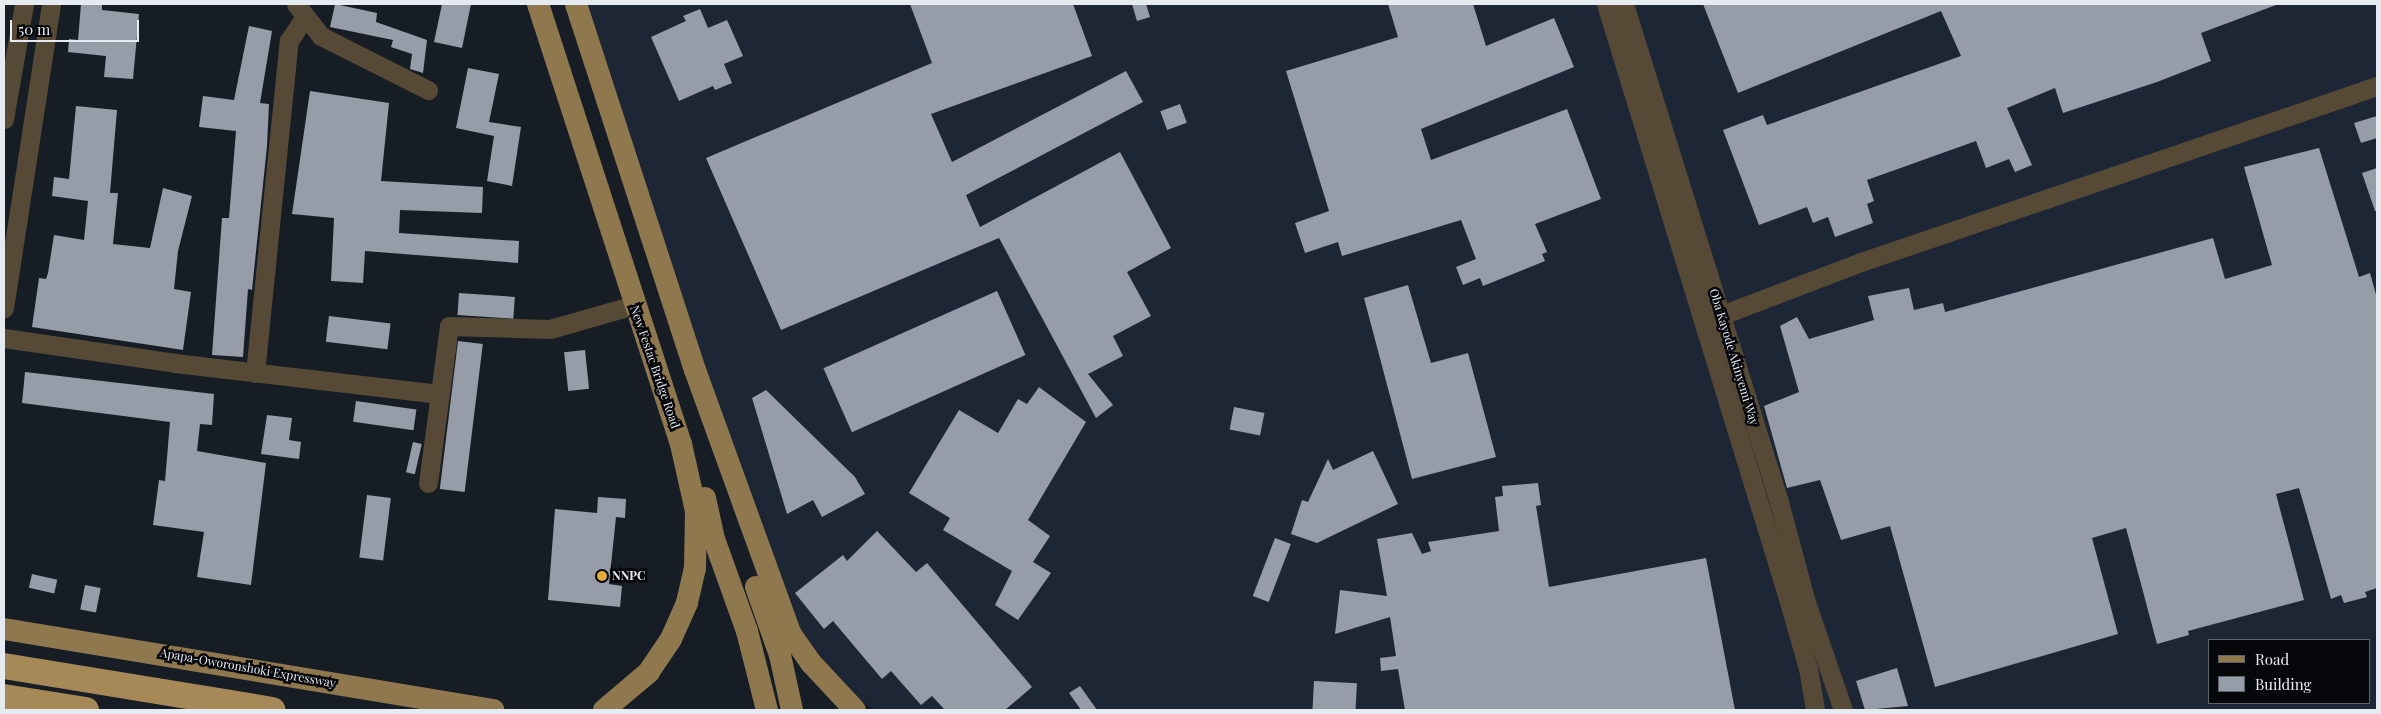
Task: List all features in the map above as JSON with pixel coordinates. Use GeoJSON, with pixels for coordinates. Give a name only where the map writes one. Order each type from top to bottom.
{"type":"FeatureCollection","features":[{"type":"Feature","properties":{"kind":"highway"},"geometry":{"type":"LineString","coordinates":[[4,666],[272,710]]}},
{"type":"Feature","properties":{"kind":"highway"},"geometry":{"type":"LineString","coordinates":[[4,696],[86,710]]}},
{"type":"Feature","properties":{"kind":"main road","name":"New Festac Bridge Road"},"geometry":{"type":"LineString","coordinates":[[538,4],[692,485],[696,511],[695,568],[687,603],[671,639],[649,672],[604,710]]}},
{"type":"Feature","properties":{"kind":"main road"},"geometry":{"type":"LineString","coordinates":[[576,4],[695,370],[790,632],[811,663],[855,710]]}},
{"type":"Feature","properties":{"kind":"main road"},"geometry":{"type":"LineString","coordinates":[[622,147],[620,178],[740,541],[780,655],[792,710]]}},
{"type":"Feature","properties":{"kind":"main road"},"geometry":{"type":"LineString","coordinates":[[588,156],[607,181],[694,450],[714,539],[747,630],[767,710]]}},
{"type":"Feature","properties":{"kind":"main road","name":"Apapa-Oworonshoki Expressway"},"geometry":{"type":"LineString","coordinates":[[4,629],[493,710]]}},
{"type":"Feature","properties":{"kind":"street"},"geometry":{"type":"LineString","coordinates":[[24,4],[4,115],[33,117]]}},
{"type":"Feature","properties":{"kind":"street"},"geometry":{"type":"LineString","coordinates":[[4,308],[51,4]]}},
{"type":"Feature","properties":{"kind":"street","name":"Oba Kayode Akinyemi Way"},"geometry":{"type":"LineString","coordinates":[[1606,4],[1843,710]]}},
{"type":"Feature","properties":{"kind":"street","name":"Oba Kayode Akinyemi Way"},"geometry":{"type":"LineString","coordinates":[[1624,4],[1713,319],[1808,668],[1815,710]]}},
{"type":"Feature","properties":{"kind":"street"},"geometry":{"type":"LineString","coordinates":[[254,373],[289,41],[300,11],[321,36],[345,50],[428,90]]}},
{"type":"Feature","properties":{"kind":"street"},"geometry":{"type":"LineString","coordinates":[[1713,319],[1861,262],[2377,86]]}},
{"type":"Feature","properties":{"kind":"street"},"geometry":{"type":"LineString","coordinates":[[428,483],[437,394],[449,326],[550,329],[634,305]]}},
{"type":"Feature","properties":{"kind":"street"},"geometry":{"type":"LineString","coordinates":[[4,338],[254,373],[437,394]]}},
{"type":"Feature","properties":{"kind":"shaded area"},"geometry":{"type":"Polygon","coordinates":[[[583,4],[2377,4],[2377,710],[1819,710],[1816,707],[1782,710],[874,710],[823,671],[783,620],[737,522],[583,4]]]}},
{"type":"Feature","properties":{"kind":"building"},"geometry":{"type":"Polygon","coordinates":[[[81,4],[102,4],[102,10],[139,14],[133,79],[104,77],[106,56],[68,52],[69,39],[78,40],[81,4]]]}},
{"type":"Feature","properties":{"kind":"building"},"geometry":{"type":"Polygon","coordinates":[[[335,4],[377,13],[376,22],[427,40],[423,73],[410,69],[412,54],[391,47],[393,40],[330,27],[335,4]]]}},
{"type":"Feature","properties":{"kind":"building"},"geometry":{"type":"Polygon","coordinates":[[[442,4],[471,4],[462,48],[434,42],[442,4]]]}},
{"type":"Feature","properties":{"kind":"building"},"geometry":{"type":"Polygon","coordinates":[[[910,4],[1073,4],[1092,56],[931,114],[952,162],[1126,71],[1143,102],[966,195],[980,227],[1120,152],[1171,248],[1127,272],[1151,316],[1113,336],[1123,356],[1088,374],[1113,405],[1096,418],[999,238],[781,330],[706,158],[932,63],[910,4]]]}},
{"type":"Feature","properties":{"kind":"building"},"geometry":{"type":"Polygon","coordinates":[[[1132,4],[1146,4],[1150,17],[1137,21],[1132,4]]]}},
{"type":"Feature","properties":{"kind":"building"},"geometry":{"type":"Polygon","coordinates":[[[1388,4],[1473,4],[1486,46],[1554,18],[1574,67],[1421,129],[1431,160],[1567,109],[1601,199],[1535,224],[1547,252],[1542,254],[1545,261],[1483,286],[1480,278],[1463,285],[1456,267],[1476,259],[1461,220],[1342,256],[1338,242],[1305,253],[1295,223],[1329,211],[1286,71],[1398,37],[1388,4]]]}},
{"type":"Feature","properties":{"kind":"building"},"geometry":{"type":"Polygon","coordinates":[[[1703,4],[2276,5],[2201,33],[2211,61],[2157,82],[2063,113],[2055,88],[2007,108],[2032,165],[2015,172],[2009,159],[1986,168],[1976,141],[1867,180],[1874,201],[1867,204],[1873,223],[1835,237],[1828,217],[1813,223],[1807,207],[1759,225],[1723,130],[1763,115],[1767,125],[1961,56],[1941,11],[1738,93],[1703,4]]]}},
{"type":"Feature","properties":{"kind":"building"},"geometry":{"type":"Polygon","coordinates":[[[700,9],[708,28],[727,20],[743,56],[724,64],[732,83],[715,90],[713,86],[679,101],[651,37],[686,21],[683,16],[700,9]]]}},
{"type":"Feature","properties":{"kind":"building"},"geometry":{"type":"Polygon","coordinates":[[[249,26],[272,31],[260,103],[269,104],[267,146],[252,290],[248,289],[243,357],[212,355],[222,218],[229,218],[236,131],[199,127],[203,96],[234,100],[249,26]]]}},
{"type":"Feature","properties":{"kind":"building"},"geometry":{"type":"Polygon","coordinates":[[[468,68],[499,74],[489,122],[521,127],[512,186],[487,181],[494,136],[456,128],[468,68]]]}},
{"type":"Feature","properties":{"kind":"building"},"geometry":{"type":"Polygon","coordinates":[[[310,91],[389,103],[381,181],[483,187],[482,213],[400,210],[399,233],[519,241],[518,263],[365,251],[363,283],[331,281],[334,218],[292,214],[310,91]]]}},
{"type":"Feature","properties":{"kind":"building"},"geometry":{"type":"Polygon","coordinates":[[[1180,104],[1187,123],[1167,130],[1160,111],[1180,104]]]}},
{"type":"Feature","properties":{"kind":"building"},"geometry":{"type":"Polygon","coordinates":[[[76,106],[117,110],[110,193],[118,193],[113,244],[150,248],[163,188],[192,196],[178,251],[174,289],[191,292],[183,350],[32,327],[39,278],[46,279],[54,235],[84,240],[88,201],[52,196],[54,177],[69,179],[76,106]]]}},
{"type":"Feature","properties":{"kind":"building"},"geometry":{"type":"Polygon","coordinates":[[[2377,116],[2377,138],[2361,143],[2354,123],[2377,116]]]}},
{"type":"Feature","properties":{"kind":"building"},"geometry":{"type":"Polygon","coordinates":[[[2319,148],[2359,277],[2370,273],[2377,298],[2377,588],[2365,592],[2367,597],[2344,603],[2341,595],[2331,599],[2299,488],[2276,494],[2304,600],[2188,631],[2189,635],[2157,644],[2126,528],[2092,538],[2118,634],[1935,687],[1890,526],[1841,540],[1820,480],[1787,488],[1764,406],[1799,392],[1780,326],[1797,317],[1809,339],[1874,320],[1868,296],[1909,288],[1914,310],[1943,303],[1945,312],[2213,238],[2225,279],[2272,265],[2244,167],[2319,148]]]}},
{"type":"Feature","properties":{"kind":"building"},"geometry":{"type":"Polygon","coordinates":[[[2377,168],[2377,211],[2375,211],[2362,173],[2377,168]]]}},
{"type":"Feature","properties":{"kind":"building"},"geometry":{"type":"Polygon","coordinates":[[[1408,285],[1431,363],[1468,353],[1496,457],[1412,479],[1364,298],[1408,285]]]}},
{"type":"Feature","properties":{"kind":"building"},"geometry":{"type":"Polygon","coordinates":[[[997,291],[1025,355],[852,432],[823,368],[997,291]]]}},
{"type":"Feature","properties":{"kind":"building"},"geometry":{"type":"Polygon","coordinates":[[[459,293],[515,297],[513,319],[457,315],[459,293]]]}},
{"type":"Feature","properties":{"kind":"building"},"geometry":{"type":"Polygon","coordinates":[[[329,316],[391,324],[387,349],[326,342],[329,316]]]}},
{"type":"Feature","properties":{"kind":"building"},"geometry":{"type":"Polygon","coordinates":[[[458,341],[483,344],[465,492],[440,489],[458,341]]]}},
{"type":"Feature","properties":{"kind":"building"},"geometry":{"type":"Polygon","coordinates":[[[585,350],[589,389],[568,391],[564,352],[585,350]]]}},
{"type":"Feature","properties":{"kind":"building"},"geometry":{"type":"Polygon","coordinates":[[[25,372],[214,394],[212,425],[200,424],[197,451],[266,463],[251,585],[197,577],[204,532],[153,525],[159,480],[165,481],[170,422],[22,403],[25,372]]]}},
{"type":"Feature","properties":{"kind":"building"},"geometry":{"type":"Polygon","coordinates":[[[1039,387],[1086,422],[1028,520],[1050,536],[1033,562],[1051,573],[1018,620],[995,605],[1012,571],[943,530],[950,518],[909,493],[959,410],[998,433],[1018,399],[1027,404],[1039,387]]]}},
{"type":"Feature","properties":{"kind":"building"},"geometry":{"type":"Polygon","coordinates":[[[766,390],[855,477],[865,494],[822,517],[813,500],[787,514],[752,398],[766,390]]]}},
{"type":"Feature","properties":{"kind":"building"},"geometry":{"type":"Polygon","coordinates":[[[356,401],[416,409],[413,430],[353,422],[356,401]]]}},
{"type":"Feature","properties":{"kind":"building"},"geometry":{"type":"Polygon","coordinates":[[[1234,407],[1264,413],[1260,435],[1230,430],[1234,407]]]}},
{"type":"Feature","properties":{"kind":"building"},"geometry":{"type":"Polygon","coordinates":[[[267,415],[292,418],[289,440],[301,442],[299,459],[261,454],[267,415]]]}},
{"type":"Feature","properties":{"kind":"building"},"geometry":{"type":"Polygon","coordinates":[[[413,442],[422,444],[415,474],[406,472],[413,442]]]}},
{"type":"Feature","properties":{"kind":"building"},"geometry":{"type":"Polygon","coordinates":[[[1373,451],[1398,504],[1317,543],[1291,534],[1302,500],[1308,502],[1328,459],[1333,470],[1373,451]]]}},
{"type":"Feature","properties":{"kind":"building"},"geometry":{"type":"Polygon","coordinates":[[[1538,483],[1541,505],[1536,506],[1549,587],[1706,558],[1735,710],[1405,710],[1398,669],[1381,671],[1380,658],[1396,656],[1390,617],[1335,634],[1340,590],[1387,596],[1377,539],[1412,533],[1422,554],[1431,551],[1428,542],[1499,531],[1495,497],[1503,496],[1502,486],[1538,483]]]}},
{"type":"Feature","properties":{"kind":"building"},"geometry":{"type":"Polygon","coordinates":[[[367,495],[391,498],[383,560],[359,558],[367,495]]]}},
{"type":"Feature","properties":{"kind":"building"},"geometry":{"type":"Polygon","coordinates":[[[598,497],[626,499],[625,518],[616,517],[609,584],[622,586],[620,607],[548,600],[555,509],[597,513],[598,497]]]}},
{"type":"Feature","properties":{"kind":"building"},"geometry":{"type":"Polygon","coordinates":[[[877,531],[916,572],[927,563],[1032,687],[1005,710],[945,710],[932,696],[921,705],[891,671],[882,679],[833,621],[824,629],[795,593],[843,555],[847,561],[877,531]]]}},
{"type":"Feature","properties":{"kind":"building"},"geometry":{"type":"Polygon","coordinates":[[[1275,538],[1291,544],[1269,602],[1253,596],[1275,538]]]}},
{"type":"Feature","properties":{"kind":"building"},"geometry":{"type":"Polygon","coordinates":[[[32,574],[57,580],[54,593],[29,588],[32,574]]]}},
{"type":"Feature","properties":{"kind":"building"},"geometry":{"type":"Polygon","coordinates":[[[85,585],[101,588],[96,613],[80,610],[85,585]]]}},
{"type":"Feature","properties":{"kind":"building"},"geometry":{"type":"Polygon","coordinates":[[[1897,668],[1908,706],[1865,710],[1856,681],[1897,668]]]}},
{"type":"Feature","properties":{"kind":"building"},"geometry":{"type":"Polygon","coordinates":[[[1314,681],[1357,683],[1356,710],[1312,710],[1314,681]]]}},
{"type":"Feature","properties":{"kind":"building"},"geometry":{"type":"Polygon","coordinates":[[[1080,686],[1097,710],[1081,710],[1069,693],[1080,686]]]}},
{"type":"Feature","properties":{"kind":"place","name":"NNPC"},"geometry":{"type":"Point","coordinates":[602,576]}}]}
